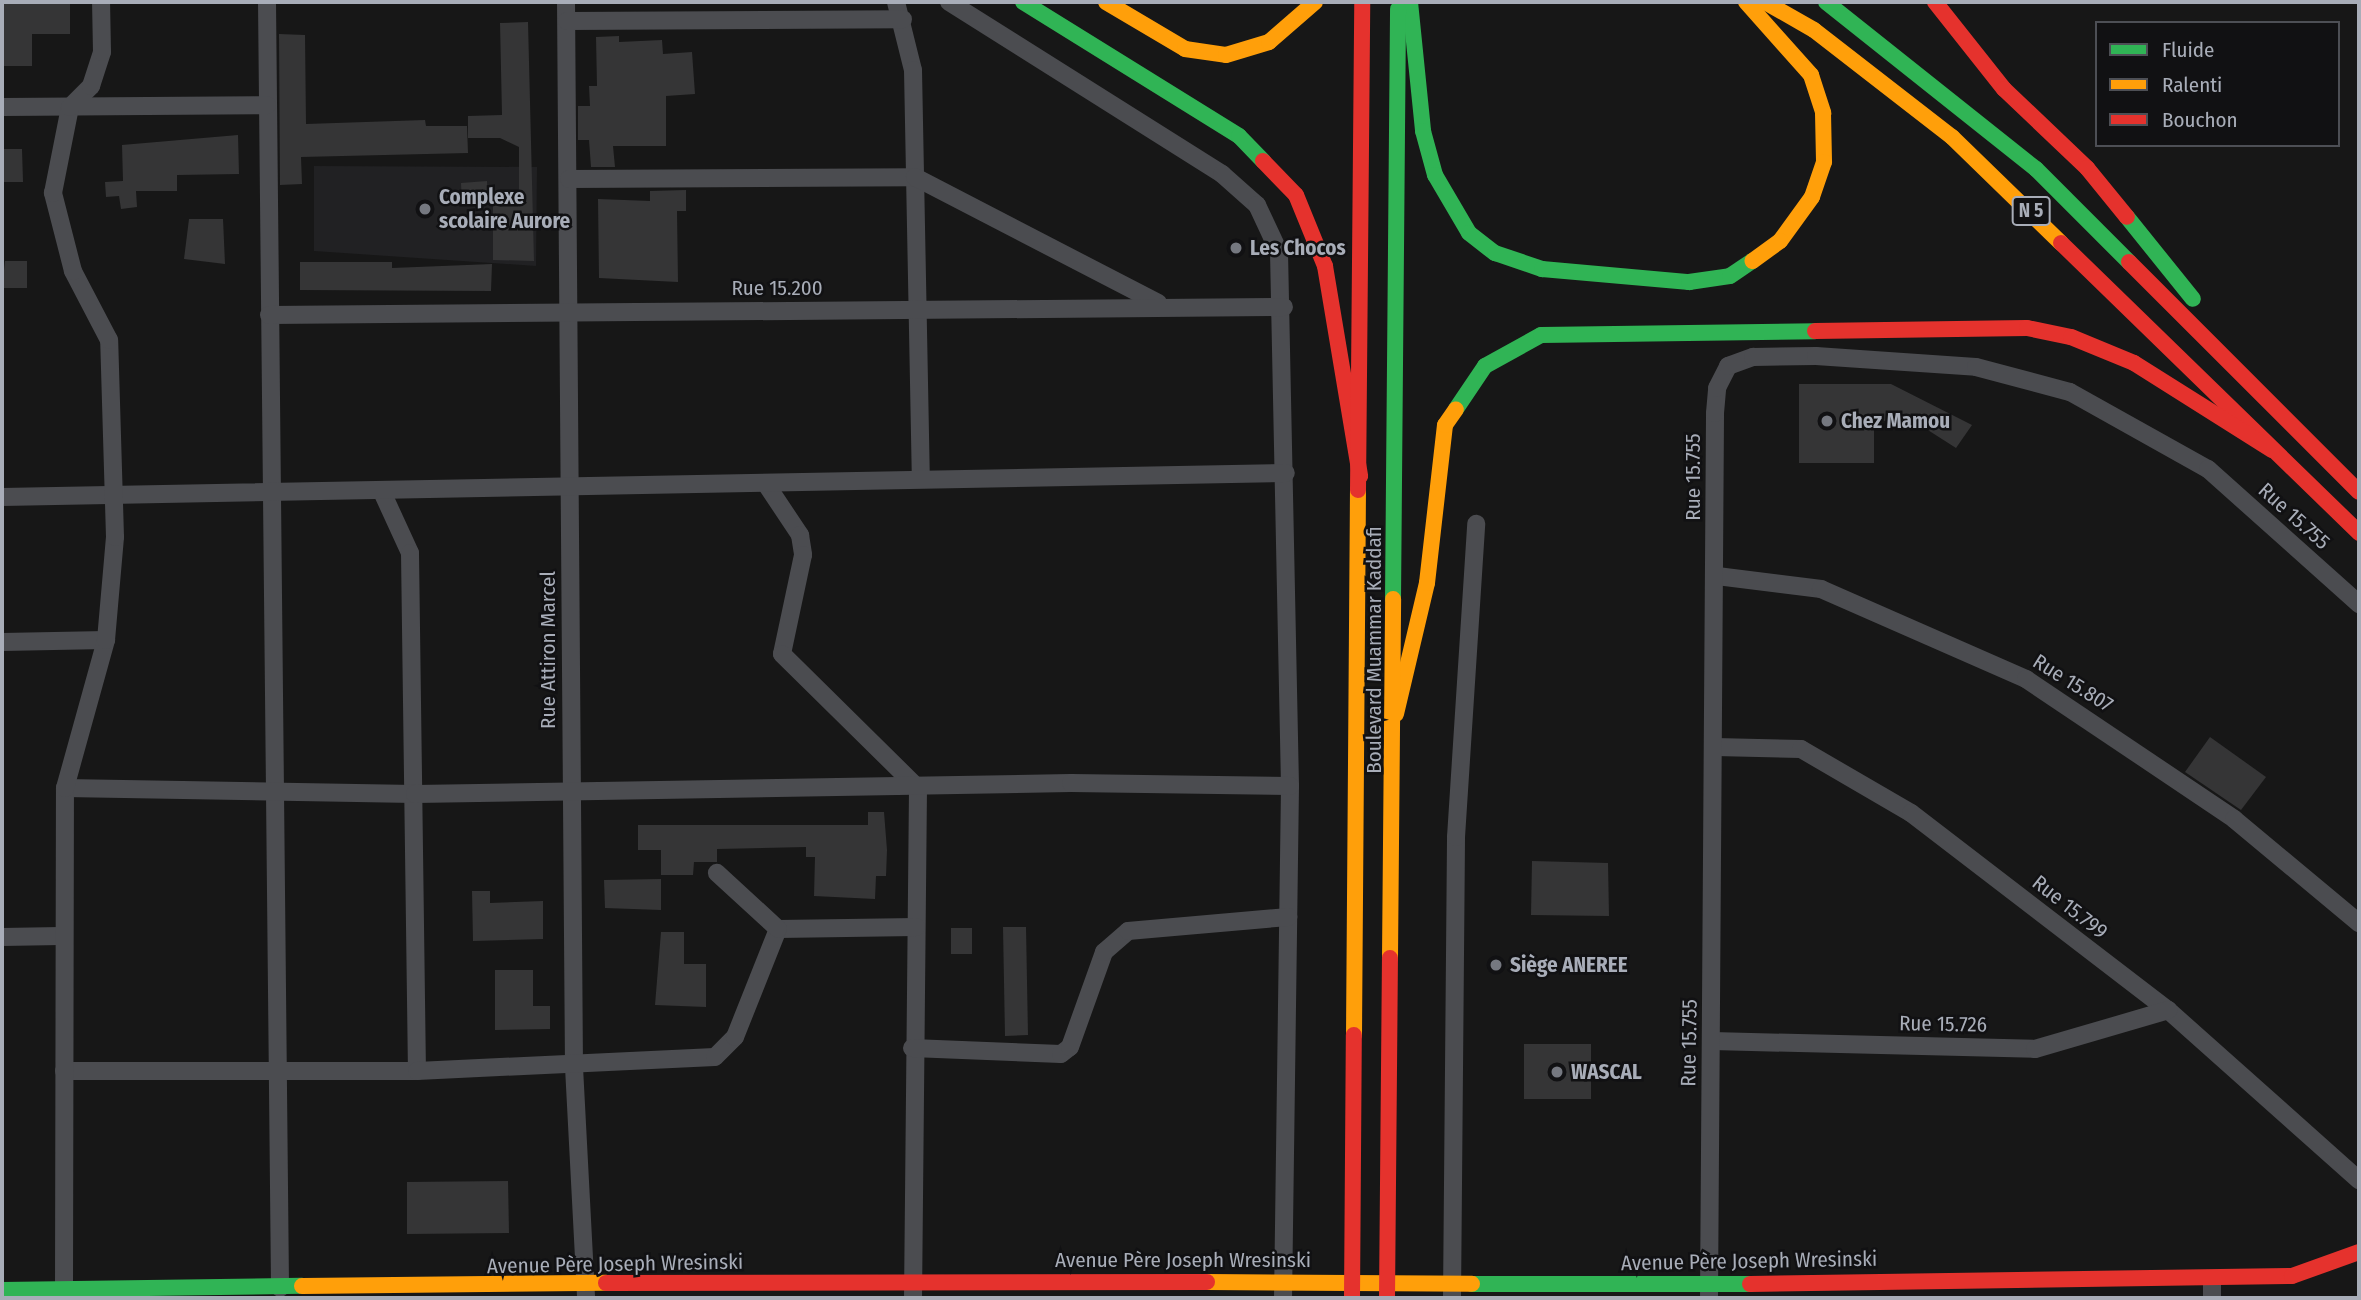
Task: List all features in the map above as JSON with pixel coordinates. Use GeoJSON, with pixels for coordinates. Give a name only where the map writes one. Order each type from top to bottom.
{"type":"FeatureCollection","features":[{"type":"Feature","properties":{"kind":"main road"},"geometry":{"type":"LineString","coordinates":[[1023,2],[1239,136],[1296,195],[1325,266],[1360,476]]}},
{"type":"Feature","properties":{"kind":"main road"},"geometry":{"type":"LineString","coordinates":[[1106,2],[1185,49],[1226,55],[1269,42],[1315,2]]}},
{"type":"Feature","properties":{"kind":"main road","name":"Boulevard Muammar Kaddafi"},"geometry":{"type":"LineString","coordinates":[[1352,1298],[1362,2]]}},
{"type":"Feature","properties":{"kind":"main road","name":"Boulevard Muammar Kaddafi"},"geometry":{"type":"LineString","coordinates":[[1387,1290],[1396,714],[1398,2]]}},
{"type":"Feature","properties":{"kind":"main road"},"geometry":{"type":"LineString","coordinates":[[1410,2],[1423,131],[1435,176],[1469,233],[1495,253],[1542,269],[1689,282],[1730,276],[1780,241],[1812,197],[1824,162],[1823,113],[1811,75],[1746,2]]}},
{"type":"Feature","properties":{"kind":"main road","name":"N 5"},"geometry":{"type":"LineString","coordinates":[[1765,2],[1814,30],[1952,136],[2359,533]]}},
{"type":"Feature","properties":{"kind":"main road","name":"N 5"},"geometry":{"type":"LineString","coordinates":[[1826,2],[2036,169],[2359,492]]}},
{"type":"Feature","properties":{"kind":"main road"},"geometry":{"type":"LineString","coordinates":[[1935,2],[2004,89],[2087,167],[2301,434]]}},
{"type":"Feature","properties":{"kind":"main road"},"geometry":{"type":"LineString","coordinates":[[1396,714],[1427,583],[1445,425],[1485,366],[1541,335],[2027,328],[2134,363],[2272,450]]}},
{"type":"Feature","properties":{"kind":"main road","name":"Avenue Père Joseph Wresinski"},"geometry":{"type":"LineString","coordinates":[[2,1290],[64,1289],[136,1293],[280,1288],[586,1292],[914,1279],[1283,1291],[1352,1281],[1387,1290],[1709,1290],[1892,1279],[2212,1280],[2292,1276],[2359,1252]]}},
{"type":"Feature","properties":{"kind":"street"},"geometry":{"type":"LineString","coordinates":[[64,1289],[61,936],[65,788],[106,639],[113,496],[109,340],[73,271],[53,192],[70,107],[91,86],[102,52],[101,2]]}},
{"type":"Feature","properties":{"kind":"street"},"geometry":{"type":"LineString","coordinates":[[267,2],[280,1288]]}},
{"type":"Feature","properties":{"kind":"street","name":"Rue Attiron Marcel"},"geometry":{"type":"LineString","coordinates":[[566,2],[571,313],[573,1067],[586,1292]]}},
{"type":"Feature","properties":{"kind":"street"},"geometry":{"type":"LineString","coordinates":[[896,2],[903,19],[913,70],[915,310],[921,478]]}},
{"type":"Feature","properties":{"kind":"street"},"geometry":{"type":"LineString","coordinates":[[949,2],[1222,174],[1257,205],[1279,252],[1284,307],[1290,786],[1283,1291]]}},
{"type":"Feature","properties":{"kind":"street"},"geometry":{"type":"LineString","coordinates":[[567,21],[903,19]]}},
{"type":"Feature","properties":{"kind":"street"},"geometry":{"type":"LineString","coordinates":[[2,107],[267,106]]}},
{"type":"Feature","properties":{"kind":"street"},"geometry":{"type":"LineString","coordinates":[[569,179],[915,177],[1161,305]]}},
{"type":"Feature","properties":{"kind":"street","name":"Rue 15.200"},"geometry":{"type":"LineString","coordinates":[[269,316],[1161,305],[1284,307]]}},
{"type":"Feature","properties":{"kind":"street","name":"Rue 15.755"},"geometry":{"type":"LineString","coordinates":[[1709,1290],[1717,388],[1728,366],[1753,357],[1816,356],[1976,368],[2070,392],[2208,469],[2359,604]]}},
{"type":"Feature","properties":{"kind":"street"},"geometry":{"type":"LineString","coordinates":[[2,497],[383,494],[570,488],[768,486],[921,478],[1286,473]]}},
{"type":"Feature","properties":{"kind":"street"},"geometry":{"type":"LineString","coordinates":[[768,486],[800,535],[803,555],[782,654],[918,788],[912,1048],[913,1298]]}},
{"type":"Feature","properties":{"kind":"street"},"geometry":{"type":"LineString","coordinates":[[383,494],[410,553],[418,1071]]}},
{"type":"Feature","properties":{"kind":"street"},"geometry":{"type":"LineString","coordinates":[[1452,1290],[1455,837],[1476,524]]}},
{"type":"Feature","properties":{"kind":"street","name":"Rue 15.807"},"geometry":{"type":"LineString","coordinates":[[1717,576],[1821,589],[2026,679],[2234,819],[2359,923]]}},
{"type":"Feature","properties":{"kind":"street"},"geometry":{"type":"LineString","coordinates":[[2,642],[106,639]]}},
{"type":"Feature","properties":{"kind":"street","name":"Rue 15.799"},"geometry":{"type":"LineString","coordinates":[[1715,747],[1801,749],[1854,776],[2168,1010],[2359,1180]]}},
{"type":"Feature","properties":{"kind":"street"},"geometry":{"type":"LineString","coordinates":[[65,788],[415,794],[572,789],[1290,786]]}},
{"type":"Feature","properties":{"kind":"street"},"geometry":{"type":"LineString","coordinates":[[717,873],[778,929],[916,927]]}},
{"type":"Feature","properties":{"kind":"street"},"geometry":{"type":"LineString","coordinates":[[912,1048],[1061,1054],[1070,1047],[1104,953],[1128,931],[1288,917]]}},
{"type":"Feature","properties":{"kind":"street"},"geometry":{"type":"LineString","coordinates":[[64,1071],[418,1071],[573,1067],[715,1057],[736,1037],[778,929]]}},
{"type":"Feature","properties":{"kind":"street"},"geometry":{"type":"LineString","coordinates":[[2,937],[61,936]]}},
{"type":"Feature","properties":{"kind":"street","name":"Rue 15.726"},"geometry":{"type":"LineString","coordinates":[[1712,1041],[2035,1049],[2168,1010]]}},
{"type":"Feature","properties":{"kind":"street"},"geometry":{"type":"LineString","coordinates":[[1892,1279],[1892,1298]]}},
{"type":"Feature","properties":{"kind":"street"},"geometry":{"type":"LineString","coordinates":[[2212,1280],[2212,1298]]}},
{"type":"Feature","properties":{"kind":"shaded area","name":"Complexe scolaire Aurore"},"geometry":{"type":"Polygon","coordinates":[[[314,166],[537,167],[536,266],[314,251],[314,166]]]}},
{"type":"Feature","properties":{"kind":"building"},"geometry":{"type":"Polygon","coordinates":[[[2,2],[70,2],[70,34],[32,34],[32,66],[2,66],[2,2]]]}},
{"type":"Feature","properties":{"kind":"building"},"geometry":{"type":"Polygon","coordinates":[[[528,22],[534,261],[493,260],[493,205],[519,205],[519,147],[500,138],[468,138],[468,116],[502,115],[500,23],[528,22]]]}},
{"type":"Feature","properties":{"kind":"building"},"geometry":{"type":"Polygon","coordinates":[[[279,34],[305,35],[306,124],[425,120],[426,126],[467,126],[468,153],[301,157],[302,184],[280,185],[279,34]]]}},
{"type":"Feature","properties":{"kind":"building"},"geometry":{"type":"Polygon","coordinates":[[[619,36],[619,42],[662,40],[663,54],[692,52],[695,94],[666,96],[666,146],[613,146],[615,167],[591,167],[589,140],[578,140],[578,106],[590,106],[589,86],[597,86],[596,37],[619,36]]]}},
{"type":"Feature","properties":{"kind":"building"},"geometry":{"type":"Polygon","coordinates":[[[238,135],[239,174],[177,175],[177,191],[136,191],[137,207],[121,209],[119,196],[106,197],[105,182],[123,181],[122,145],[238,135]]]}},
{"type":"Feature","properties":{"kind":"building"},"geometry":{"type":"Polygon","coordinates":[[[2,149],[22,149],[23,182],[2,182],[2,149]]]}},
{"type":"Feature","properties":{"kind":"building"},"geometry":{"type":"Polygon","coordinates":[[[487,181],[488,202],[462,204],[461,183],[487,181]]]}},
{"type":"Feature","properties":{"kind":"building"},"geometry":{"type":"Polygon","coordinates":[[[686,190],[686,211],[677,211],[678,282],[599,278],[598,199],[650,201],[650,191],[686,190]]]}},
{"type":"Feature","properties":{"kind":"building"},"geometry":{"type":"Polygon","coordinates":[[[189,219],[223,219],[225,264],[184,259],[189,219]]]}},
{"type":"Feature","properties":{"kind":"building"},"geometry":{"type":"Polygon","coordinates":[[[5,261],[27,261],[27,288],[2,288],[5,261]]]}},
{"type":"Feature","properties":{"kind":"building"},"geometry":{"type":"Polygon","coordinates":[[[300,262],[392,262],[392,268],[492,264],[491,291],[300,290],[300,262]]]}},
{"type":"Feature","properties":{"kind":"building"},"geometry":{"type":"Polygon","coordinates":[[[1799,384],[1891,384],[1972,425],[1956,448],[1909,418],[1901,430],[1874,415],[1874,463],[1799,463],[1799,384]]]}},
{"type":"Feature","properties":{"kind":"building"},"geometry":{"type":"Polygon","coordinates":[[[2210,737],[2266,777],[2241,810],[2185,772],[2210,737]]]}},
{"type":"Feature","properties":{"kind":"building"},"geometry":{"type":"Polygon","coordinates":[[[868,812],[884,812],[886,876],[876,876],[875,899],[814,896],[815,857],[806,857],[806,847],[717,849],[717,862],[694,862],[693,875],[661,875],[661,850],[638,850],[638,825],[868,825],[868,812]]]}},
{"type":"Feature","properties":{"kind":"building"},"geometry":{"type":"Polygon","coordinates":[[[1532,861],[1608,863],[1609,916],[1531,915],[1532,861]]]}},
{"type":"Feature","properties":{"kind":"building"},"geometry":{"type":"Polygon","coordinates":[[[661,879],[661,910],[605,908],[604,880],[661,879]]]}},
{"type":"Feature","properties":{"kind":"building"},"geometry":{"type":"Polygon","coordinates":[[[472,891],[490,891],[490,903],[543,901],[543,939],[473,941],[472,891]]]}},
{"type":"Feature","properties":{"kind":"building"},"geometry":{"type":"Polygon","coordinates":[[[1003,927],[1026,927],[1028,1035],[1005,1036],[1003,927]]]}},
{"type":"Feature","properties":{"kind":"building"},"geometry":{"type":"Polygon","coordinates":[[[951,928],[972,928],[972,954],[951,954],[951,928]]]}},
{"type":"Feature","properties":{"kind":"building"},"geometry":{"type":"Polygon","coordinates":[[[661,932],[684,932],[684,964],[706,964],[706,1007],[655,1005],[661,932]]]}},
{"type":"Feature","properties":{"kind":"building"},"geometry":{"type":"Polygon","coordinates":[[[495,970],[533,970],[533,1006],[550,1006],[550,1029],[495,1030],[495,970]]]}},
{"type":"Feature","properties":{"kind":"building","name":"WASCAL"},"geometry":{"type":"Polygon","coordinates":[[[1524,1044],[1591,1044],[1591,1099],[1524,1099],[1524,1044]]]}},
{"type":"Feature","properties":{"kind":"building"},"geometry":{"type":"Polygon","coordinates":[[[508,1181],[509,1233],[407,1234],[407,1182],[508,1181]]]}},
{"type":"Feature","properties":{"kind":"traffic: fast"},"geometry":{"type":"LineString","coordinates":[[1023,2],[1239,136],[1263,161]]}},
{"type":"Feature","properties":{"kind":"traffic: fast"},"geometry":{"type":"LineString","coordinates":[[1410,2],[1423,131],[1435,175],[1469,233],[1495,253],[1542,269],[1689,282],[1730,276],[1752,261]]}},
{"type":"Feature","properties":{"kind":"traffic: fast"},"geometry":{"type":"LineString","coordinates":[[1826,2],[2036,169],[2129,262]]}},
{"type":"Feature","properties":{"kind":"traffic: fast"},"geometry":{"type":"LineString","coordinates":[[1393,599],[1398,9]]}},
{"type":"Feature","properties":{"kind":"traffic: fast"},"geometry":{"type":"LineString","coordinates":[[2127,217],[2193,299]]}},
{"type":"Feature","properties":{"kind":"traffic: fast"},"geometry":{"type":"LineString","coordinates":[[1456,409],[1485,366],[1541,335],[1815,331]]}},
{"type":"Feature","properties":{"kind":"traffic: fast"},"geometry":{"type":"LineString","coordinates":[[1472,1284],[1750,1284]]}},
{"type":"Feature","properties":{"kind":"traffic: fast"},"geometry":{"type":"LineString","coordinates":[[2,1290],[302,1286]]}},
{"type":"Feature","properties":{"kind":"traffic: slow"},"geometry":{"type":"LineString","coordinates":[[1106,2],[1185,49],[1226,55],[1269,42],[1315,2]]}},
{"type":"Feature","properties":{"kind":"traffic: slow"},"geometry":{"type":"LineString","coordinates":[[1746,2],[1811,75],[1823,113],[1824,162],[1812,197],[1780,241],[1752,261]]}},
{"type":"Feature","properties":{"kind":"traffic: slow"},"geometry":{"type":"LineString","coordinates":[[1765,2],[1814,30],[1952,137],[2061,243]]}},
{"type":"Feature","properties":{"kind":"traffic: slow"},"geometry":{"type":"LineString","coordinates":[[1396,714],[1427,583],[1445,425],[1456,409]]}},
{"type":"Feature","properties":{"kind":"traffic: slow"},"geometry":{"type":"LineString","coordinates":[[1354,1035],[1358,490]]}},
{"type":"Feature","properties":{"kind":"traffic: slow"},"geometry":{"type":"LineString","coordinates":[[1390,958],[1393,599]]}},
{"type":"Feature","properties":{"kind":"traffic: slow"},"geometry":{"type":"LineString","coordinates":[[1207,1282],[1472,1284]]}},
{"type":"Feature","properties":{"kind":"traffic: slow"},"geometry":{"type":"LineString","coordinates":[[302,1286],[606,1283]]}},
{"type":"Feature","properties":{"kind":"traffic: jam"},"geometry":{"type":"LineString","coordinates":[[1358,490],[1362,2]]}},
{"type":"Feature","properties":{"kind":"traffic: jam"},"geometry":{"type":"LineString","coordinates":[[1935,2],[2004,89],[2087,168],[2127,217]]}},
{"type":"Feature","properties":{"kind":"traffic: jam"},"geometry":{"type":"LineString","coordinates":[[1263,161],[1296,195],[1325,266],[1360,476]]}},
{"type":"Feature","properties":{"kind":"traffic: jam"},"geometry":{"type":"LineString","coordinates":[[2061,243],[2359,533]]}},
{"type":"Feature","properties":{"kind":"traffic: jam"},"geometry":{"type":"LineString","coordinates":[[2129,262],[2359,492]]}},
{"type":"Feature","properties":{"kind":"traffic: jam"},"geometry":{"type":"LineString","coordinates":[[1815,331],[2027,328],[2071,337],[2134,363],[2272,450]]}},
{"type":"Feature","properties":{"kind":"traffic: jam"},"geometry":{"type":"LineString","coordinates":[[1387,1298],[1390,958]]}},
{"type":"Feature","properties":{"kind":"traffic: jam"},"geometry":{"type":"LineString","coordinates":[[1352,1298],[1354,1035]]}},
{"type":"Feature","properties":{"kind":"traffic: jam"},"geometry":{"type":"LineString","coordinates":[[1750,1284],[2292,1276],[2359,1252]]}},
{"type":"Feature","properties":{"kind":"traffic: jam"},"geometry":{"type":"LineString","coordinates":[[606,1283],[1207,1282]]}},
{"type":"Feature","properties":{"kind":"place","name":"Complexe scolaire Aurore"},"geometry":{"type":"Point","coordinates":[425,209]}},
{"type":"Feature","properties":{"kind":"place","name":"Les Chocos"},"geometry":{"type":"Point","coordinates":[1236,248]}},
{"type":"Feature","properties":{"kind":"place","name":"Chez Mamou"},"geometry":{"type":"Point","coordinates":[1827,421]}},
{"type":"Feature","properties":{"kind":"place","name":"Siège ANEREE"},"geometry":{"type":"Point","coordinates":[1496,965]}},
{"type":"Feature","properties":{"kind":"place","name":"WASCAL"},"geometry":{"type":"Point","coordinates":[1557,1072]}}]}
